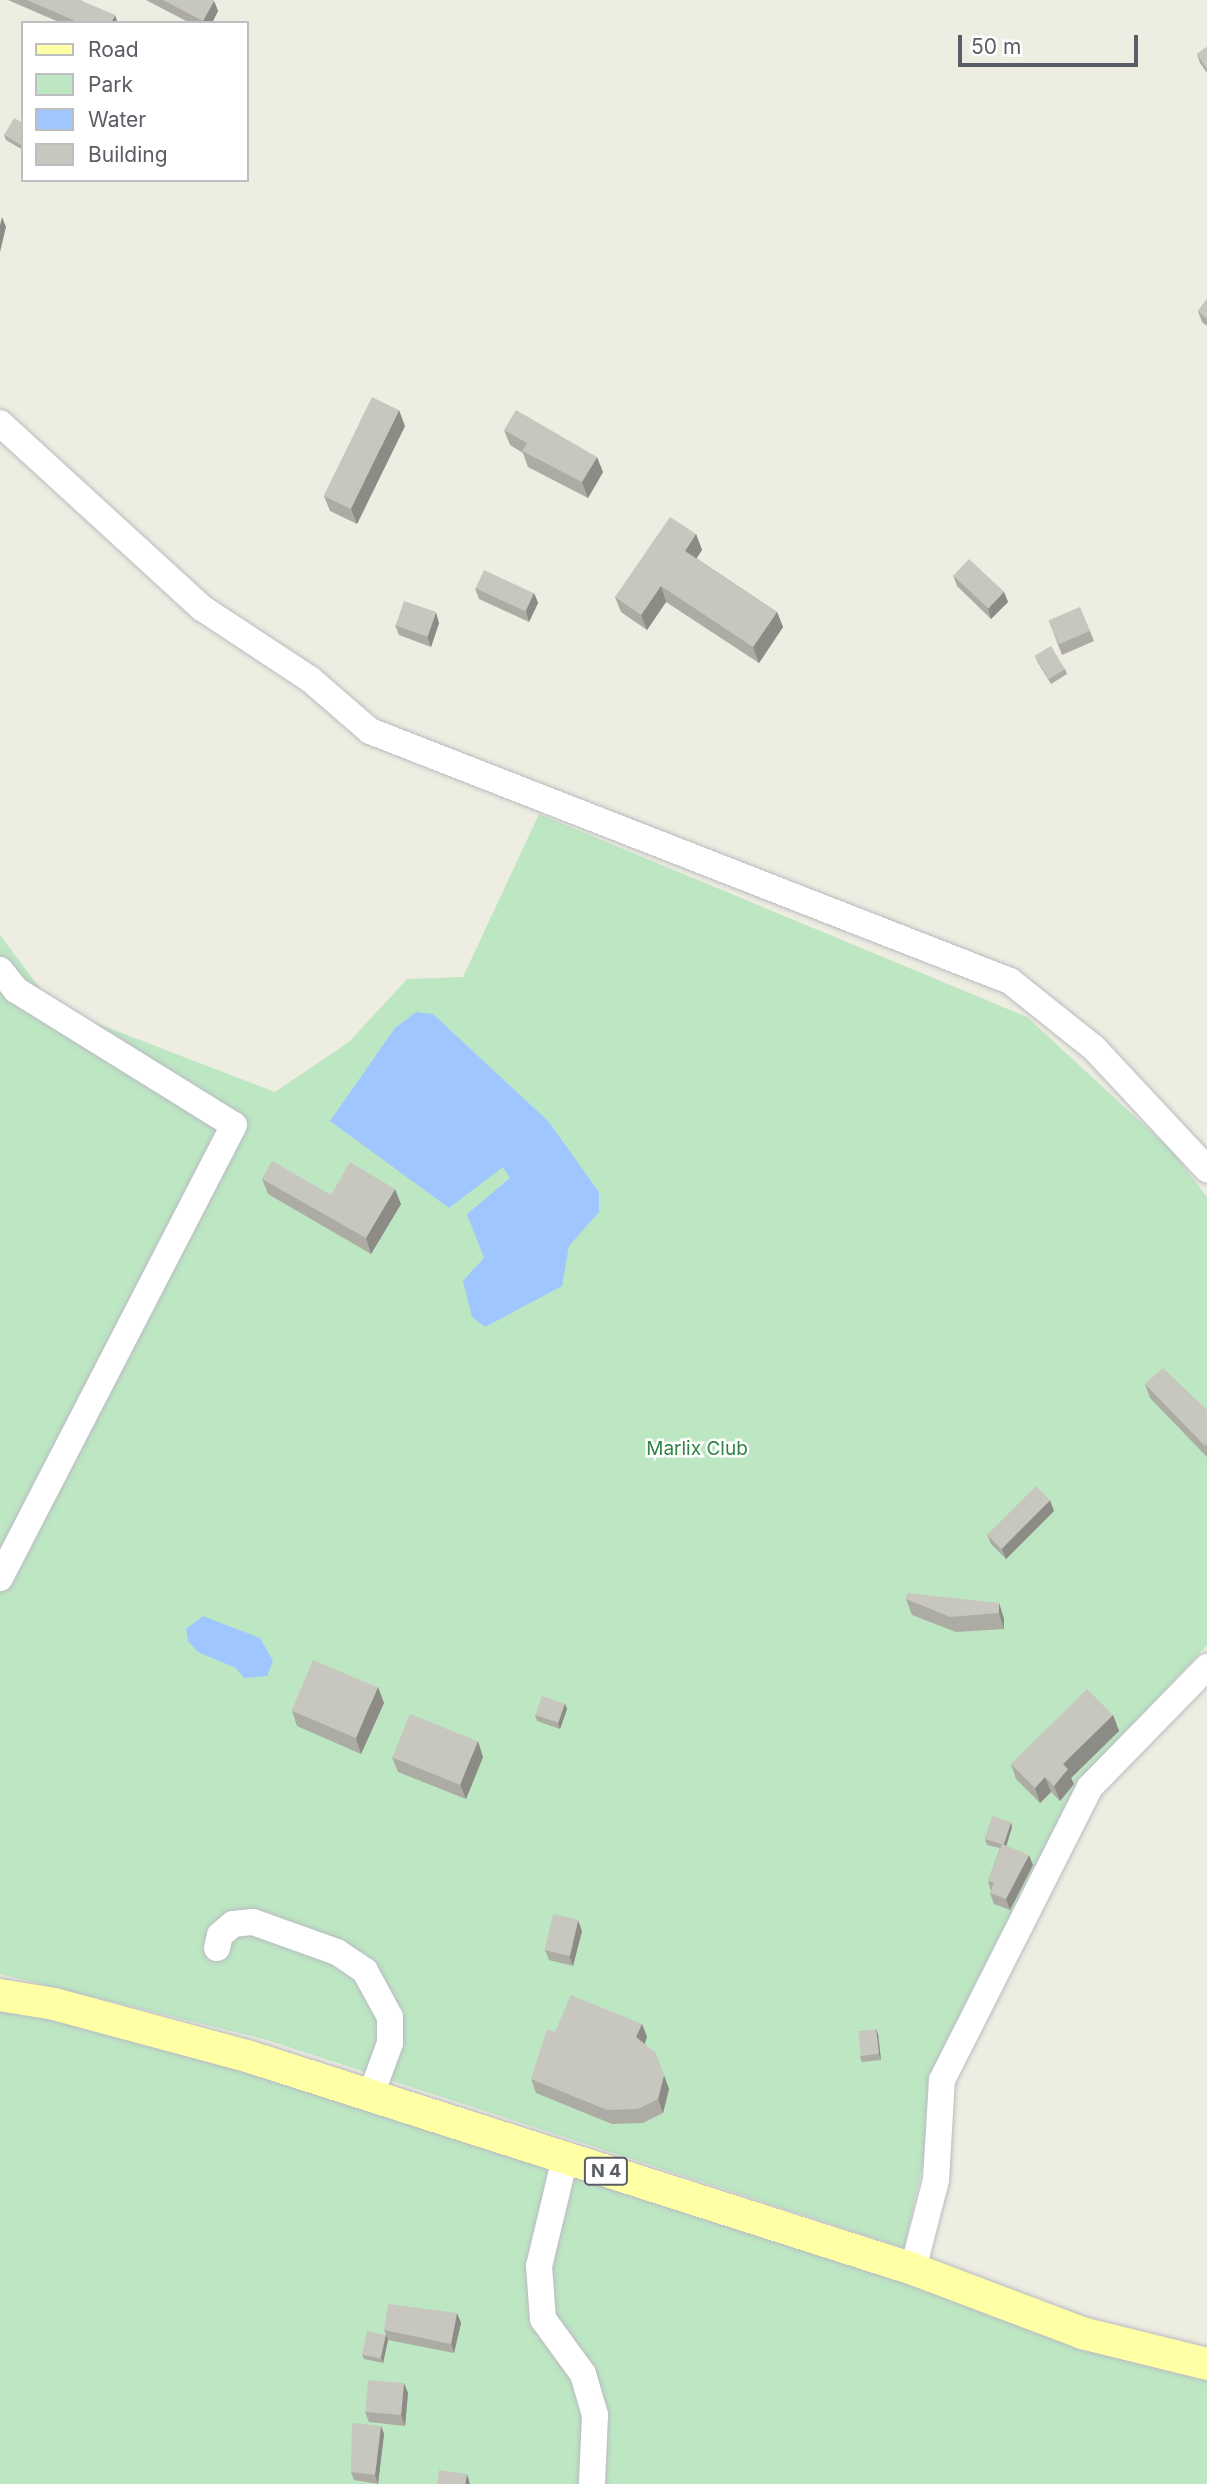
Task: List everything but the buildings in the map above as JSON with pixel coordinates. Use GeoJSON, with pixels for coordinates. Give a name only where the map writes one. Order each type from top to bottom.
{"type":"FeatureCollection","features":[{"type":"Feature","properties":{"kind":"main road","name":"N 4"},"geometry":{"type":"LineString","coordinates":[[0,1995],[135,2025],[371,2095],[913,2269],[1082,2333],[1207,2364]]}},
{"type":"Feature","properties":{"kind":"street"},"geometry":{"type":"LineString","coordinates":[[0,424],[202,608],[311,680],[370,731],[1010,981],[1094,1048],[1207,1169]]}},
{"type":"Feature","properties":{"kind":"street"},"geometry":{"type":"LineString","coordinates":[[0,970],[16,990],[234,1125],[0,1578]]}},
{"type":"Feature","properties":{"kind":"street"},"geometry":{"type":"LineString","coordinates":[[913,2269],[936,2180],[943,2080],[1090,1787],[1207,1667]]}},
{"type":"Feature","properties":{"kind":"street"},"geometry":{"type":"LineString","coordinates":[[217,1948],[220,1935],[233,1924],[253,1922],[337,1952],[365,1971],[390,2017],[390,2043],[371,2095]]}},
{"type":"Feature","properties":{"kind":"street"},"geometry":{"type":"LineString","coordinates":[[565,2158],[539,2266],[543,2319],[583,2374],[592,2405],[592,2484]]}},
{"type":"Feature","properties":{"kind":"green space","name":"Marlix Club"},"geometry":{"type":"Polygon","coordinates":[[[539,814],[1027,1017],[1172,1151],[1207,1197],[1207,1645],[1087,1777],[951,2042],[904,2248],[267,2040],[0,1974],[0,935],[54,1007],[275,1092],[349,1042],[407,979],[463,977],[539,814]]]}},
{"type":"Feature","properties":{"kind":"green space"},"geometry":{"type":"Polygon","coordinates":[[[0,2000],[135,2025],[1207,2364],[1207,2484],[0,2484],[0,2000]]]}},
{"type":"Feature","properties":{"kind":"water"},"geometry":{"type":"Polygon","coordinates":[[[416,1012],[433,1014],[548,1121],[599,1192],[599,1212],[569,1246],[562,1286],[485,1327],[472,1317],[463,1281],[484,1258],[467,1214],[510,1178],[503,1167],[449,1208],[330,1121],[395,1028],[416,1012]]]}},
{"type":"Feature","properties":{"kind":"water"},"geometry":{"type":"Polygon","coordinates":[[[203,1616],[260,1638],[273,1661],[267,1676],[244,1678],[236,1668],[198,1652],[188,1641],[186,1629],[203,1616]]]}}]}
